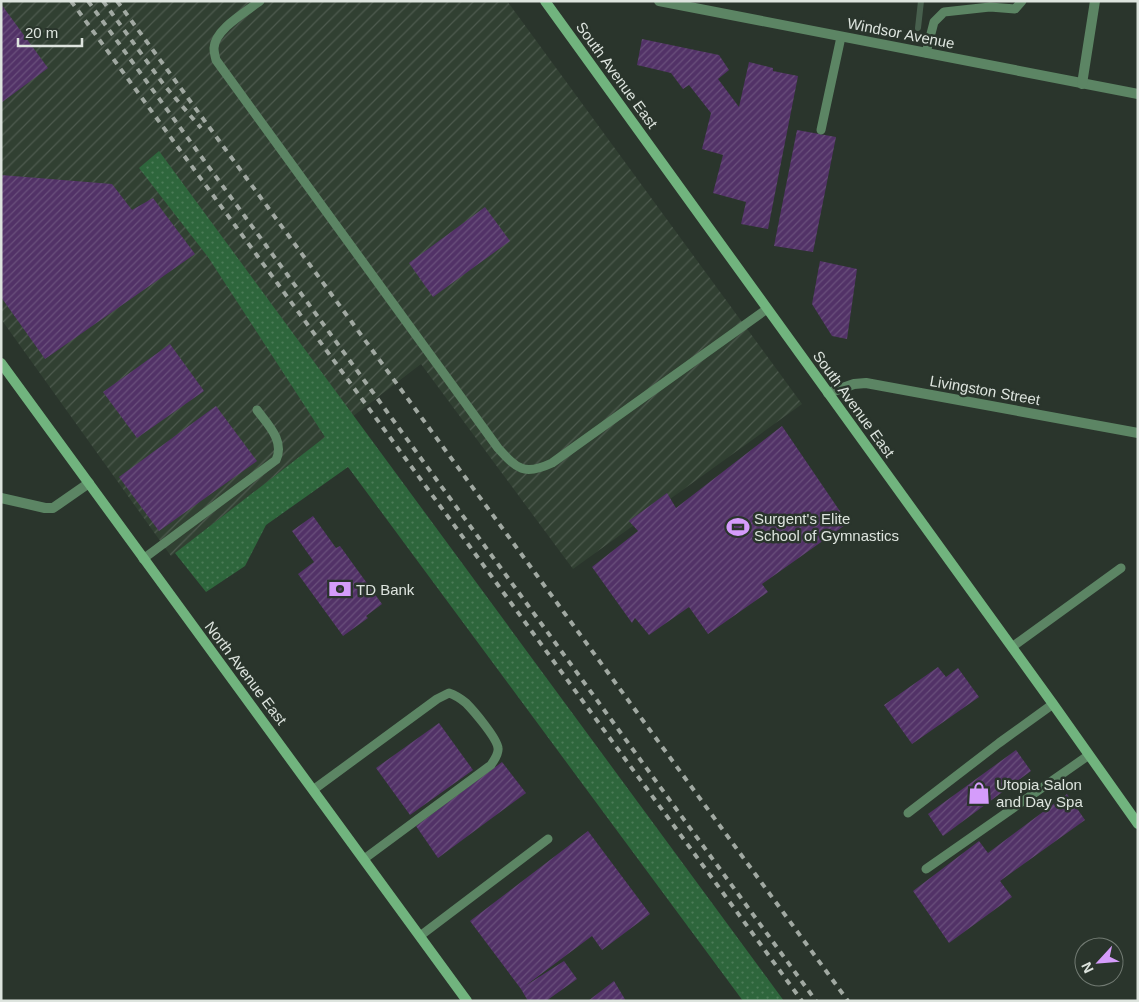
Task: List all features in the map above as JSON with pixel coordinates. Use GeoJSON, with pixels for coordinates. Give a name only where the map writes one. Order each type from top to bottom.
{"type":"FeatureCollection","features":[{"type":"Feature","properties":{"kind":"main road","name":"South Avenue East"},"geometry":{"type":"LineString","coordinates":[[545,1],[1138,824]]}},
{"type":"Feature","properties":{"kind":"main road","name":"North Avenue East"},"geometry":{"type":"LineString","coordinates":[[1,363],[467,1001]]}},
{"type":"Feature","properties":{"kind":"street","name":"Windsor Avenue"},"geometry":{"type":"LineString","coordinates":[[659,1],[1138,94]]}},
{"type":"Feature","properties":{"kind":"street"},"geometry":{"type":"LineString","coordinates":[[1082,84],[1095,1]]}},
{"type":"Feature","properties":{"kind":"street","name":"Livingston Street"},"geometry":{"type":"LineString","coordinates":[[828,393],[854,384],[866,383],[1138,434]]}},
{"type":"Feature","properties":{"kind":"street"},"geometry":{"type":"LineString","coordinates":[[1,498],[45,508],[53,508],[89,483]]}},
{"type":"Feature","properties":{"kind":"lane"},"geometry":{"type":"LineString","coordinates":[[260,1],[220,32],[215,41],[216,60],[498,448],[518,466],[529,471],[552,463],[767,309]]}},
{"type":"Feature","properties":{"kind":"lane"},"geometry":{"type":"LineString","coordinates":[[926,53],[934,22],[944,12],[990,6],[1015,8],[1022,1]]}},
{"type":"Feature","properties":{"kind":"lane"},"geometry":{"type":"LineString","coordinates":[[820,130],[841,37]]}},
{"type":"Feature","properties":{"kind":"lane"},"geometry":{"type":"LineString","coordinates":[[143,559],[276,460],[279,454],[278,442],[257,410]]}},
{"type":"Feature","properties":{"kind":"lane"},"geometry":{"type":"LineString","coordinates":[[1012,647],[1121,568]]}},
{"type":"Feature","properties":{"kind":"lane"},"geometry":{"type":"LineString","coordinates":[[313,790],[437,699],[448,693],[455,695],[467,704],[497,742],[499,750],[496,758],[490,765],[364,858]]}},
{"type":"Feature","properties":{"kind":"lane"},"geometry":{"type":"LineString","coordinates":[[908,813],[1053,704]]}},
{"type":"Feature","properties":{"kind":"lane"},"geometry":{"type":"LineString","coordinates":[[926,869],[1089,755]]}},
{"type":"Feature","properties":{"kind":"lane"},"geometry":{"type":"LineString","coordinates":[[420,936],[548,839]]}},
{"type":"Feature","properties":{"kind":"shaded area"},"geometry":{"type":"Polygon","coordinates":[[[1,1],[507,1],[802,404],[573,569],[421,364],[171,556],[1,319],[1,1]]]}},
{"type":"Feature","properties":{"kind":"green space"},"geometry":{"type":"Polygon","coordinates":[[[159,151],[784,1001],[743,1001],[348,467],[266,525],[245,566],[206,592],[175,553],[325,437],[208,257],[139,168],[159,151]]]}},
{"type":"Feature","properties":{"kind":"building"},"geometry":{"type":"Polygon","coordinates":[[[1,4],[48,68],[1,103],[1,4]]]}},
{"type":"Feature","properties":{"kind":"building"},"geometry":{"type":"Polygon","coordinates":[[[642,39],[719,55],[729,70],[718,79],[739,107],[749,62],[773,68],[773,71],[798,76],[768,229],[741,224],[746,202],[713,193],[723,155],[702,149],[711,113],[689,85],[683,89],[671,73],[637,65],[642,39]]]}},
{"type":"Feature","properties":{"kind":"building"},"geometry":{"type":"Polygon","coordinates":[[[797,130],[836,137],[813,252],[774,246],[797,130]]]}},
{"type":"Feature","properties":{"kind":"building"},"geometry":{"type":"Polygon","coordinates":[[[1,175],[112,184],[132,210],[153,198],[195,254],[45,359],[1,297],[1,175]]]}},
{"type":"Feature","properties":{"kind":"building"},"geometry":{"type":"Polygon","coordinates":[[[485,207],[510,241],[433,297],[409,263],[485,207]]]}},
{"type":"Feature","properties":{"kind":"building"},"geometry":{"type":"Polygon","coordinates":[[[820,261],[857,269],[847,339],[832,336],[812,304],[820,261]]]}},
{"type":"Feature","properties":{"kind":"building"},"geometry":{"type":"Polygon","coordinates":[[[170,344],[204,391],[137,438],[103,392],[170,344]]]}},
{"type":"Feature","properties":{"kind":"building"},"geometry":{"type":"Polygon","coordinates":[[[216,406],[257,461],[159,531],[119,477],[216,406]]]}},
{"type":"Feature","properties":{"kind":"building","name":"Surgent's Elite School of Gymnastics"},"geometry":{"type":"Polygon","coordinates":[[[782,426],[848,523],[762,584],[768,592],[708,634],[689,607],[649,635],[635,618],[632,623],[592,567],[638,531],[629,521],[667,493],[676,508],[782,426]]]}},
{"type":"Feature","properties":{"kind":"building","name":"TD Bank"},"geometry":{"type":"Polygon","coordinates":[[[313,516],[336,548],[340,546],[382,604],[366,616],[368,618],[343,636],[298,574],[314,562],[292,531],[313,516]]]}},
{"type":"Feature","properties":{"kind":"building"},"geometry":{"type":"Polygon","coordinates":[[[938,667],[946,677],[958,668],[979,697],[912,744],[884,705],[938,667]]]}},
{"type":"Feature","properties":{"kind":"building"},"geometry":{"type":"Polygon","coordinates":[[[439,723],[473,770],[410,815],[376,768],[439,723]]]}},
{"type":"Feature","properties":{"kind":"building","name":"Utopia Salon and Day Spa"},"geometry":{"type":"Polygon","coordinates":[[[1016,750],[1031,771],[943,836],[928,814],[1016,750]]]}},
{"type":"Feature","properties":{"kind":"building"},"geometry":{"type":"Polygon","coordinates":[[[502,762],[526,793],[438,858],[416,826],[502,762]]]}},
{"type":"Feature","properties":{"kind":"building"},"geometry":{"type":"Polygon","coordinates":[[[1067,794],[1085,820],[1000,881],[1012,897],[949,943],[913,891],[979,841],[988,853],[1067,794]]]}},
{"type":"Feature","properties":{"kind":"building"},"geometry":{"type":"Polygon","coordinates":[[[588,831],[650,914],[602,950],[592,936],[525,986],[564,961],[577,979],[546,1001],[528,1001],[470,921],[588,831]]]}},
{"type":"Feature","properties":{"kind":"building"},"geometry":{"type":"Polygon","coordinates":[[[614,981],[626,1001],[588,1001],[614,981]]]}},
{"type":"Feature","properties":{"kind":"waterway"},"geometry":{"type":"LineString","coordinates":[[918,28],[921,1]]}},
{"type":"Feature","properties":{"kind":"railway"},"geometry":{"type":"LineString","coordinates":[[71,1],[802,1001]]}},
{"type":"Feature","properties":{"kind":"railway"},"geometry":{"type":"LineString","coordinates":[[88,1],[816,1001]]}},
{"type":"Feature","properties":{"kind":"railway"},"geometry":{"type":"LineString","coordinates":[[103,1],[164,85],[201,128]]}},
{"type":"Feature","properties":{"kind":"railway"},"geometry":{"type":"LineString","coordinates":[[117,1],[848,1001]]}},
{"type":"Feature","properties":{"kind":"place","name":"Surgent's Elite School of Gymnastics"},"geometry":{"type":"Point","coordinates":[738,527]}},
{"type":"Feature","properties":{"kind":"place","name":"TD Bank"},"geometry":{"type":"Point","coordinates":[340,589]}},
{"type":"Feature","properties":{"kind":"place","name":"Utopia Salon and Day Spa"},"geometry":{"type":"Point","coordinates":[979,793]}}]}
